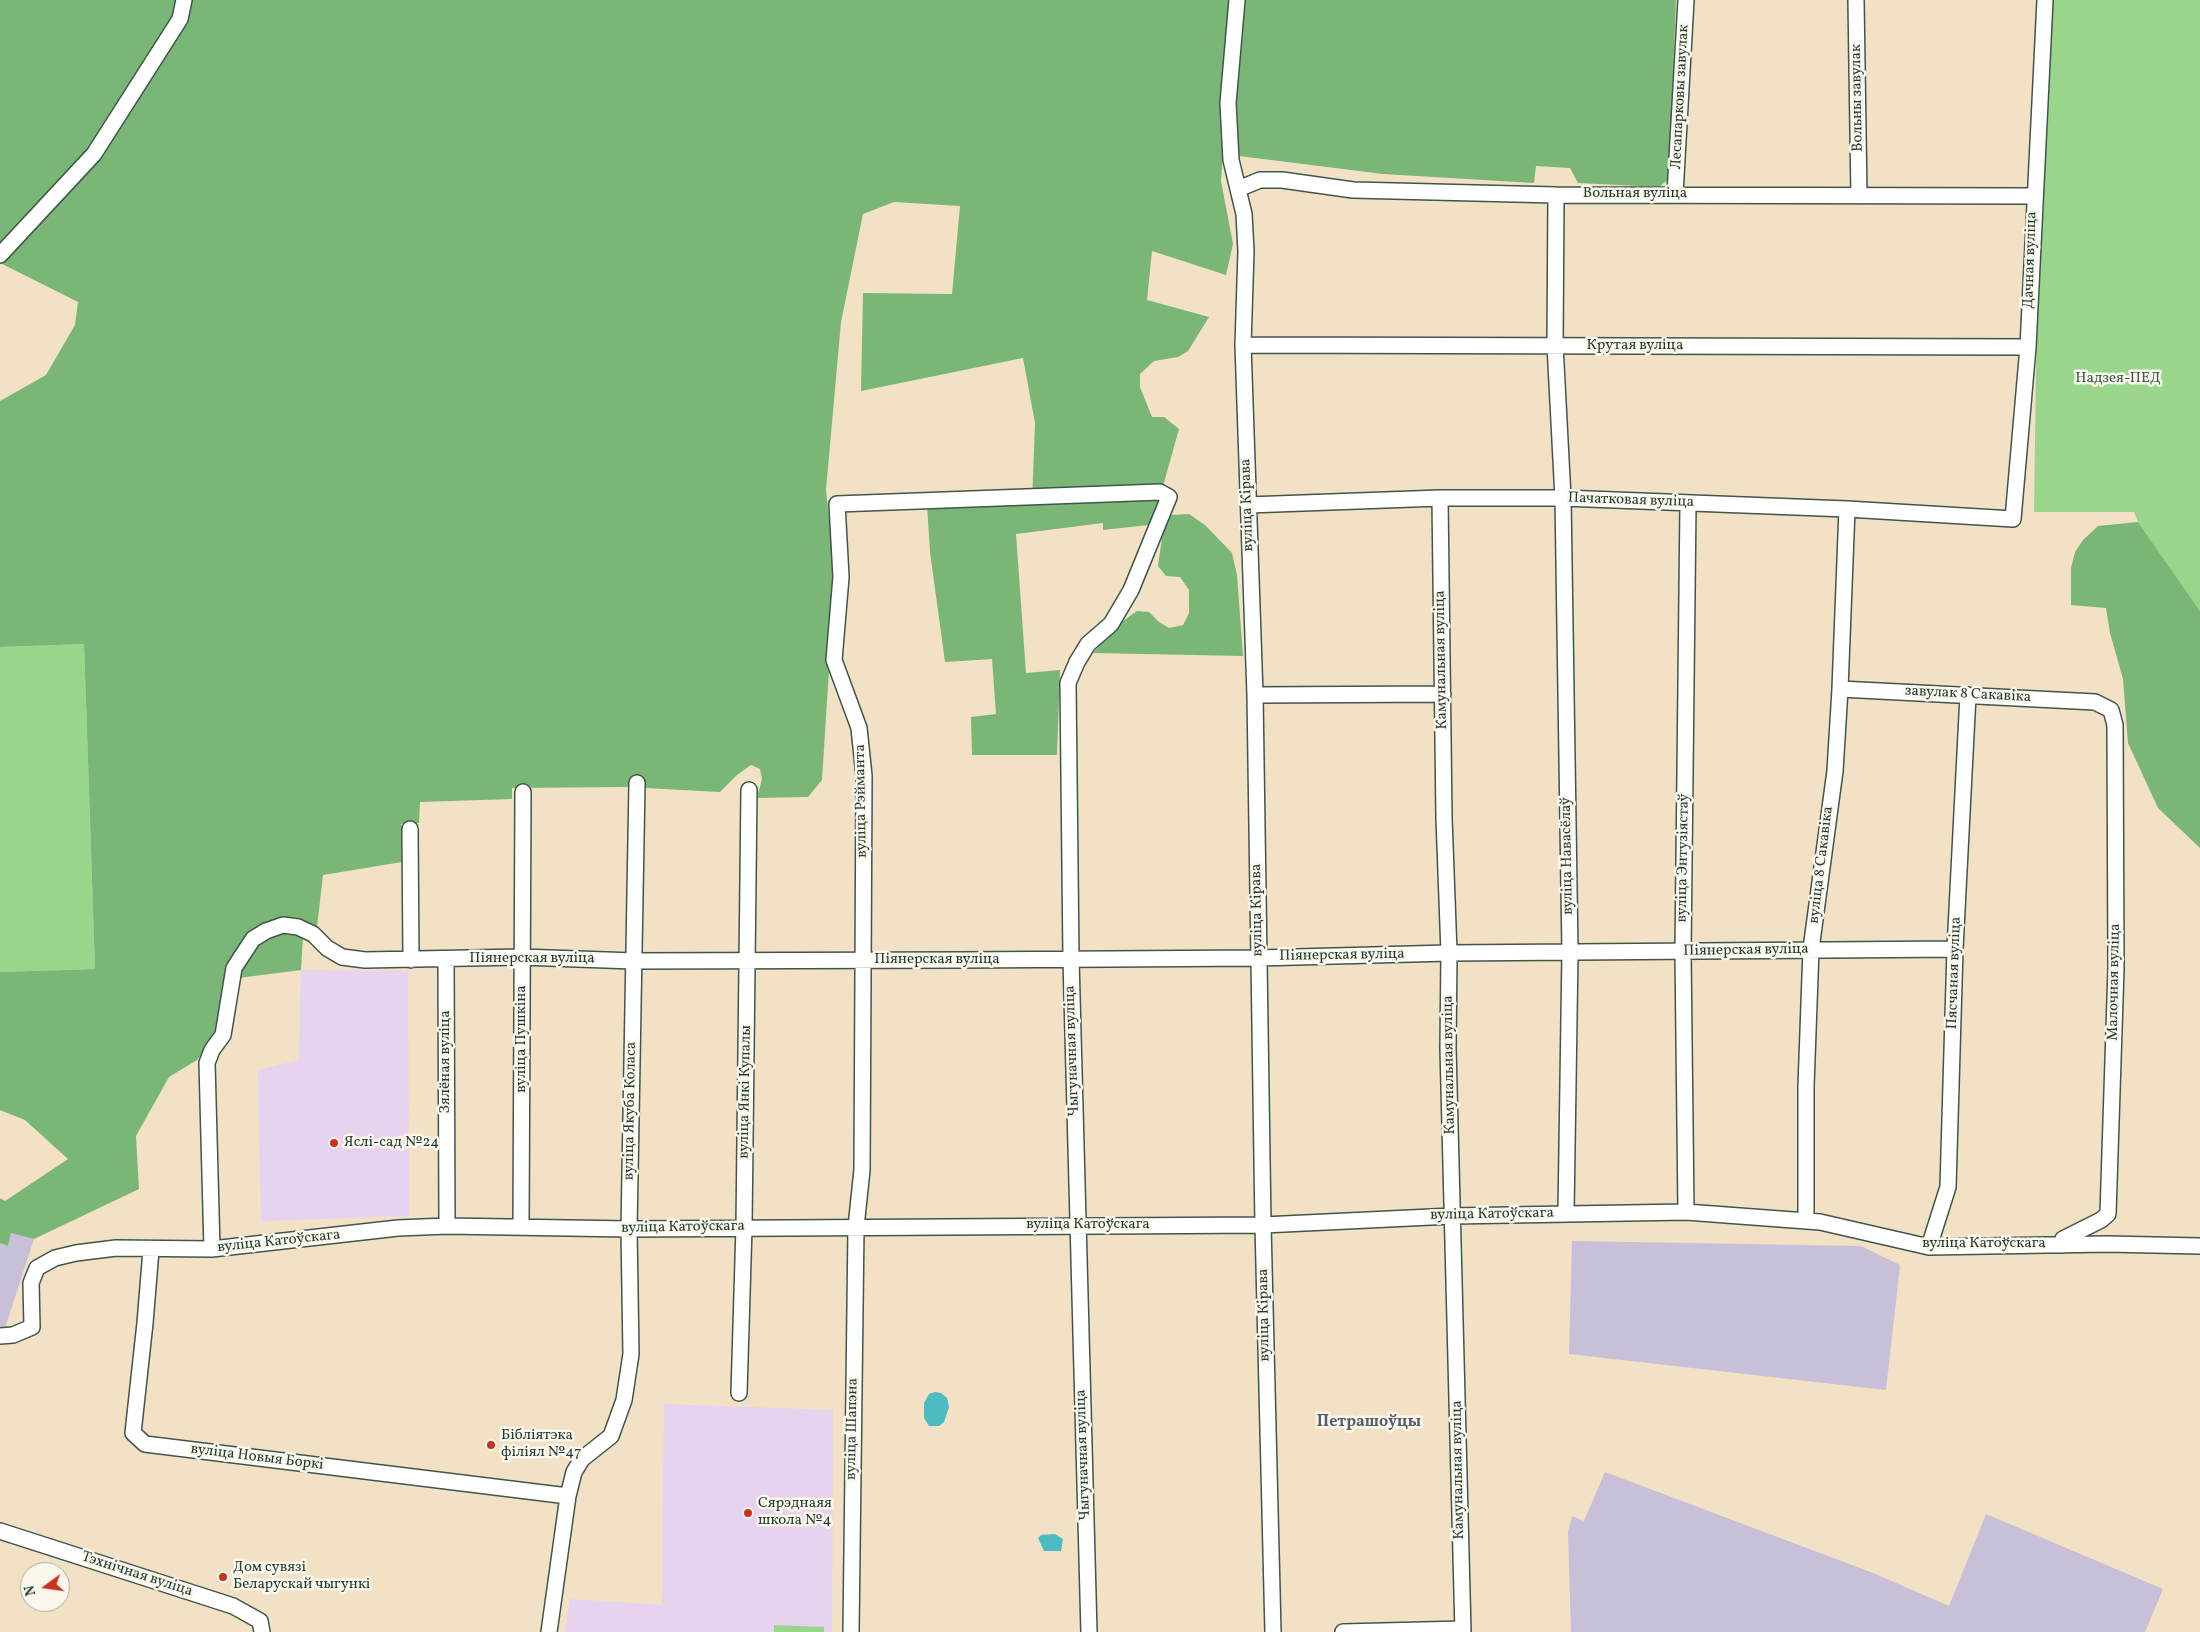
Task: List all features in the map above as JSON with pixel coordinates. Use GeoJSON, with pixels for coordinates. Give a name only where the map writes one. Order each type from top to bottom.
{"type":"FeatureCollection","features":[{"type":"Feature","properties":{"kind":"street"},"geometry":{"type":"LineString","coordinates":[[0,255],[94,154],[180,19],[184,0]]}},
{"type":"Feature","properties":{"kind":"street","name":"вуліца Кірава"},"geometry":{"type":"LineString","coordinates":[[1237,0],[1228,103],[1231,160],[1244,214],[1246,252],[1243,345],[1255,695],[1263,1225],[1273,1632]]}},
{"type":"Feature","properties":{"kind":"street","name":"Лесапарковы завулак"},"geometry":{"type":"LineString","coordinates":[[1675,194],[1686,0]]}},
{"type":"Feature","properties":{"kind":"street","name":"Вольны завулак"},"geometry":{"type":"LineString","coordinates":[[1856,0],[1859,196]]}},
{"type":"Feature","properties":{"kind":"street","name":"Дачная вуліца"},"geometry":{"type":"LineString","coordinates":[[2013,520],[2028,347],[2033,196],[2045,0]]}},
{"type":"Feature","properties":{"kind":"street","name":"Вольная вуліца"},"geometry":{"type":"LineString","coordinates":[[1238,189],[1260,180],[1282,180],[1353,190],[1556,195],[2033,196]]}},
{"type":"Feature","properties":{"kind":"street","name":"вуліца Навасёлаў"},"geometry":{"type":"LineString","coordinates":[[1556,195],[1555,345],[1563,498],[1570,952],[1566,1214]]}},
{"type":"Feature","properties":{"kind":"street","name":"Крутая вуліца"},"geometry":{"type":"LineString","coordinates":[[1243,345],[2028,347]]}},
{"type":"Feature","properties":{"kind":"street","name":"вуліца Рэйманта"},"geometry":{"type":"LineString","coordinates":[[856,1227],[862,1170],[864,776],[860,728],[834,660],[841,577],[837,504],[1160,492],[1170,497]]}},
{"type":"Feature","properties":{"kind":"street","name":"Чыгуначная вуліца"},"geometry":{"type":"LineString","coordinates":[[1089,1632],[1070,959],[1068,683],[1077,662],[1088,644],[1111,624],[1130,590],[1170,497]]}},
{"type":"Feature","properties":{"kind":"street","name":"Пачатковая вуліца"},"geometry":{"type":"LineString","coordinates":[[1248,505],[1440,498],[1563,498],[1847,509],[2013,520]]}},
{"type":"Feature","properties":{"kind":"street","name":"Камунальная вуліца"},"geometry":{"type":"LineString","coordinates":[[1440,498],[1444,818],[1449,953],[1448,1048],[1463,1631]]}},
{"type":"Feature","properties":{"kind":"street","name":"вуліца Энтузіястаў"},"geometry":{"type":"LineString","coordinates":[[1686,1212],[1683,952],[1688,503]]}},
{"type":"Feature","properties":{"kind":"street","name":"вуліца 8 Сакавіка"},"geometry":{"type":"LineString","coordinates":[[1806,1221],[1806,1086],[1811,949],[1834,771],[1840,689],[1847,509]]}},
{"type":"Feature","properties":{"kind":"street","name":"завулак 8 Сакавіка"},"geometry":{"type":"LineString","coordinates":[[1840,689],[2095,702]]}},
{"type":"Feature","properties":{"kind":"street"},"geometry":{"type":"LineString","coordinates":[[1255,695],[1443,694]]}},
{"type":"Feature","properties":{"kind":"street","name":"Пясчаная вуліца"},"geometry":{"type":"LineString","coordinates":[[1929,1247],[1948,1187],[1955,949],[1968,695]]}},
{"type":"Feature","properties":{"kind":"street","name":"Малочная вуліца"},"geometry":{"type":"LineString","coordinates":[[2062,1244],[2063,1239],[2108,1214],[2116,968],[2115,725],[2111,710],[2095,702]]}},
{"type":"Feature","properties":{"kind":"street","name":"вуліца Якуба Коласа"},"geometry":{"type":"LineString","coordinates":[[568,1496],[574,1472],[582,1460],[611,1436],[624,1400],[631,1354],[629,1229],[637,783]]}},
{"type":"Feature","properties":{"kind":"street","name":"вуліца Янкі Купалы"},"geometry":{"type":"LineString","coordinates":[[739,1393],[744,1227],[749,790]]}},
{"type":"Feature","properties":{"kind":"street","name":"вуліца Пушкіна"},"geometry":{"type":"LineString","coordinates":[[521,1226],[523,792]]}},
{"type":"Feature","properties":{"kind":"street"},"geometry":{"type":"LineString","coordinates":[[410,829],[411,960]]}},
{"type":"Feature","properties":{"kind":"street","name":"Піянерская вуліца"},"geometry":{"type":"LineString","coordinates":[[212,1249],[208,1063],[212,1050],[223,1035],[234,968],[253,939],[266,931],[283,925],[298,927],[313,934],[328,948],[342,956],[365,960],[521,957],[634,960],[1258,958],[1449,953],[1955,949]]}},
{"type":"Feature","properties":{"kind":"street","name":"Зялёная вуліца"},"geometry":{"type":"LineString","coordinates":[[446,959],[447,1226]]}},
{"type":"Feature","properties":{"kind":"street","name":"вуліца Катоўскага"},"geometry":{"type":"LineString","coordinates":[[0,1336],[13,1335],[32,1327],[31,1283],[37,1268],[55,1258],[76,1253],[116,1248],[150,1250],[212,1249],[398,1228],[447,1226],[629,1229],[1078,1224],[1263,1225],[1452,1216],[1686,1212],[1820,1222],[1929,1247],[2062,1244],[2200,1246]]}},
{"type":"Feature","properties":{"kind":"street","name":"вуліца Шапэна"},"geometry":{"type":"LineString","coordinates":[[851,1632],[856,1227]]}},
{"type":"Feature","properties":{"kind":"street","name":"вуліца Новыя Боркі"},"geometry":{"type":"LineString","coordinates":[[150,1250],[145,1323],[133,1434],[145,1444],[568,1496]]}},
{"type":"Feature","properties":{"kind":"street"},"geometry":{"type":"LineString","coordinates":[[548,1632],[568,1496]]}},
{"type":"Feature","properties":{"kind":"street","name":"Тэхнічная вуліца"},"geometry":{"type":"LineString","coordinates":[[0,1531],[233,1606],[260,1621],[262,1632]]}},
{"type":"Feature","properties":{"kind":"street"},"geometry":{"type":"LineString","coordinates":[[1342,1632],[1463,1631]]}},
{"type":"Feature","properties":{"kind":"shaded area","name":"Яслі-сад №24"},"geometry":{"type":"Polygon","coordinates":[[[301,970],[408,971],[409,1216],[261,1221],[258,1070],[299,1060],[301,970]]]}},
{"type":"Feature","properties":{"kind":"shaded area"},"geometry":{"type":"Polygon","coordinates":[[[11,1233],[34,1239],[4,1331],[0,1331],[0,1243],[8,1246],[11,1233]]]}},
{"type":"Feature","properties":{"kind":"shaded area"},"geometry":{"type":"Polygon","coordinates":[[[1572,1241],[1861,1246],[1900,1265],[1886,1390],[1569,1354],[1572,1241]]]}},
{"type":"Feature","properties":{"kind":"shaded area","name":"Сярэднаяя школа №4"},"geometry":{"type":"Polygon","coordinates":[[[664,1404],[833,1410],[832,1632],[565,1632],[570,1599],[662,1605],[664,1404]]]}},
{"type":"Feature","properties":{"kind":"shaded area"},"geometry":{"type":"Polygon","coordinates":[[[1605,1472],[1873,1573],[1949,1606],[1986,1514],[2163,1589],[2145,1632],[1571,1632],[1568,1532],[1572,1516],[1584,1521],[1605,1472]]]}},
{"type":"Feature","properties":{"kind":"green space"},"geometry":{"type":"Polygon","coordinates":[[[0,0],[1676,0],[1669,179],[1659,187],[1578,183],[1570,168],[1536,166],[1534,183],[1383,174],[1223,154],[1221,181],[1233,244],[1226,275],[1152,251],[1147,300],[1209,317],[1188,351],[1178,357],[1154,361],[1140,374],[1140,387],[1152,417],[1164,417],[1179,429],[1158,504],[1149,525],[1103,530],[1103,523],[1016,534],[1026,673],[1060,670],[1057,755],[972,755],[971,717],[996,714],[992,659],[945,662],[930,552],[927,505],[999,506],[1032,503],[1035,423],[1023,358],[861,391],[863,293],[952,294],[960,206],[894,202],[863,214],[841,322],[826,490],[835,576],[822,780],[808,797],[757,798],[762,779],[760,769],[751,765],[737,775],[720,792],[626,787],[512,788],[512,799],[420,802],[419,823],[401,824],[402,862],[323,875],[317,927],[303,936],[301,970],[238,978],[220,1031],[197,1060],[169,1077],[136,1136],[139,1189],[34,1239],[11,1233],[8,1246],[0,1243],[0,1198],[5,1201],[68,1159],[25,1120],[0,1110],[0,972],[95,969],[84,644],[0,647],[0,401],[46,375],[75,325],[78,302],[0,263],[0,0]]]}},
{"type":"Feature","properties":{"kind":"green space","name":"Надзея-ПЕД"},"geometry":{"type":"Polygon","coordinates":[[[2051,0],[2200,0],[2200,611],[2138,522],[2134,512],[2034,512],[2037,300],[2051,0]]]}},
{"type":"Feature","properties":{"kind":"green space"},"geometry":{"type":"Polygon","coordinates":[[[1189,514],[1205,525],[1232,553],[1237,575],[1243,656],[1093,653],[1120,623],[1137,611],[1149,612],[1159,622],[1169,628],[1183,625],[1189,613],[1189,590],[1180,577],[1166,576],[1158,566],[1164,524],[1171,515],[1189,514]]]}},
{"type":"Feature","properties":{"kind":"green space"},"geometry":{"type":"Polygon","coordinates":[[[2138,522],[2200,611],[2200,848],[2158,808],[2128,743],[2123,679],[2110,633],[2106,608],[2071,605],[2071,568],[2075,552],[2083,540],[2098,526],[2138,522]]]}},
{"type":"Feature","properties":{"kind":"green space"},"geometry":{"type":"Polygon","coordinates":[[[84,644],[95,969],[0,972],[0,647],[84,644]]]}},
{"type":"Feature","properties":{"kind":"green space"},"geometry":{"type":"Polygon","coordinates":[[[774,1625],[824,1627],[824,1632],[774,1632],[774,1625]]]}},
{"type":"Feature","properties":{"kind":"water"},"geometry":{"type":"Polygon","coordinates":[[[941,1393],[947,1398],[949,1407],[944,1422],[939,1426],[929,1426],[924,1418],[924,1403],[929,1394],[941,1393]]]}},
{"type":"Feature","properties":{"kind":"water"},"geometry":{"type":"Polygon","coordinates":[[[1055,1534],[1063,1539],[1061,1551],[1044,1551],[1038,1538],[1041,1535],[1055,1534]]]}},
{"type":"Feature","properties":{"kind":"place","name":"Яслі-сад №24"},"geometry":{"type":"Point","coordinates":[334,1143]}},
{"type":"Feature","properties":{"kind":"place","name":"Бібліятэка філіял №47"},"geometry":{"type":"Point","coordinates":[491,1445]}},
{"type":"Feature","properties":{"kind":"place","name":"Сярэднаяя школа №4"},"geometry":{"type":"Point","coordinates":[748,1513]}},
{"type":"Feature","properties":{"kind":"place","name":"Дом сувязі Беларускай чыгункі"},"geometry":{"type":"Point","coordinates":[223,1577]}},
{"type":"Feature","properties":{"kind":"district","name":"Петрашоўцы"},"geometry":{"type":"Point","coordinates":[1369,1423]}}]}
